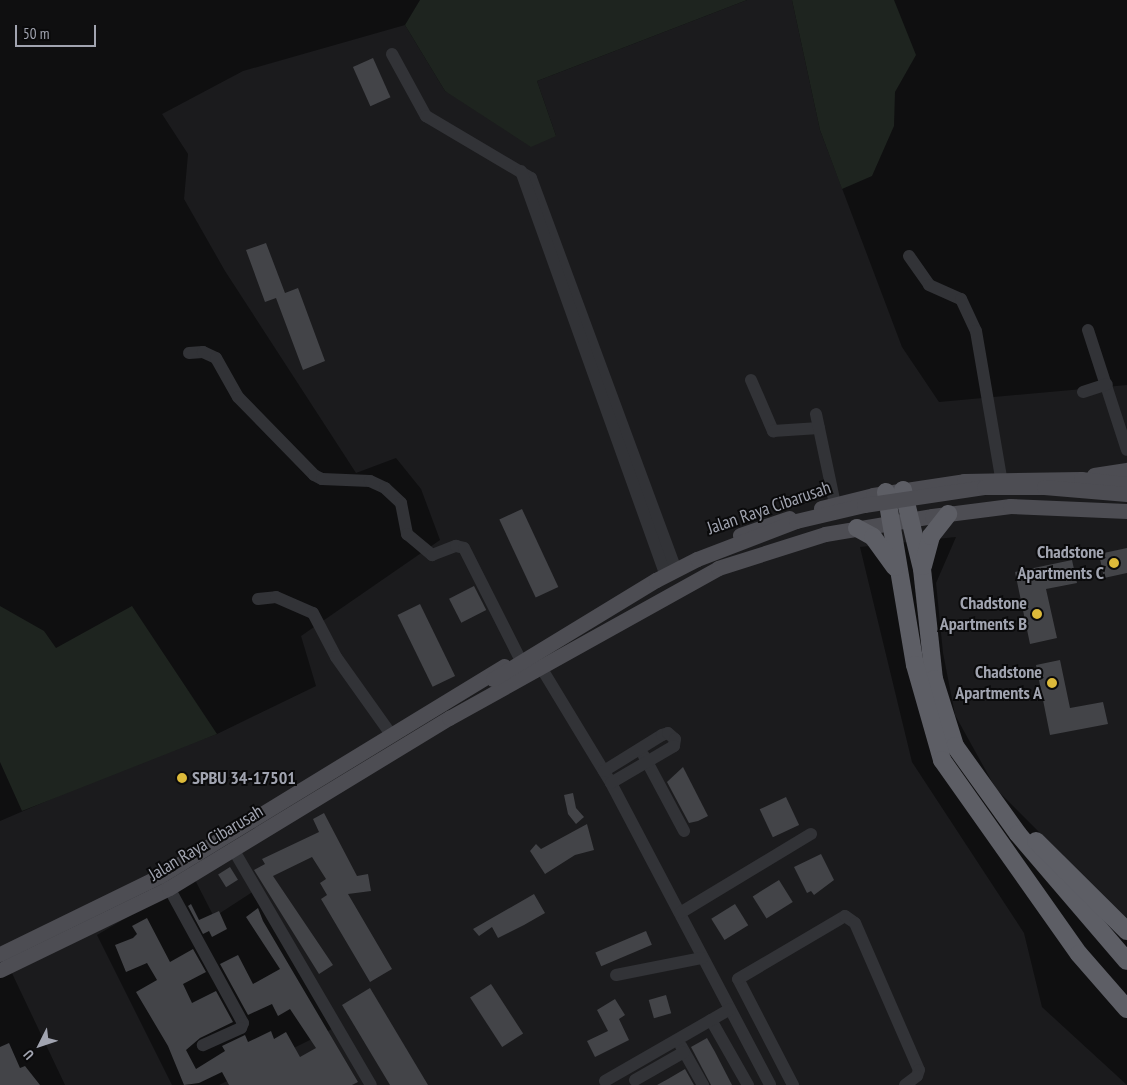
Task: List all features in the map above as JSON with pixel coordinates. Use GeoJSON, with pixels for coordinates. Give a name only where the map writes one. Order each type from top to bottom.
{"type":"FeatureCollection","features":[{"type":"Feature","properties":{"kind":"highway"},"geometry":{"type":"LineString","coordinates":[[888,492],[909,520],[922,569],[940,704],[955,746],[1004,816],[1127,961]]}},
{"type":"Feature","properties":{"kind":"highway"},"geometry":{"type":"LineString","coordinates":[[888,492],[885,523],[898,572],[926,710],[942,760],[1079,954],[1127,1009]]}},
{"type":"Feature","properties":{"kind":"highway"},"geometry":{"type":"LineString","coordinates":[[922,569],[930,536],[940,515]]}},
{"type":"Feature","properties":{"kind":"highway"},"geometry":{"type":"LineString","coordinates":[[857,528],[873,536],[898,572]]}},
{"type":"Feature","properties":{"kind":"highway"},"geometry":{"type":"LineString","coordinates":[[1004,816],[1046,849],[1127,931]]}},
{"type":"Feature","properties":{"kind":"main road"},"geometry":{"type":"LineString","coordinates":[[1081,478],[1127,470]]}},
{"type":"Feature","properties":{"kind":"main road","name":"Jalan Raya Cibarusah"},"geometry":{"type":"LineString","coordinates":[[0,954],[160,876],[408,723],[669,567],[767,524],[835,504],[888,492],[1001,478],[1081,478],[1127,484]]}},
{"type":"Feature","properties":{"kind":"main road"},"geometry":{"type":"LineString","coordinates":[[929,486],[922,501],[940,515]]}},
{"type":"Feature","properties":{"kind":"main road","name":"Jalan Raya Cibarusah"},"geometry":{"type":"LineString","coordinates":[[449,718],[495,681],[656,580],[697,559],[796,522],[864,505],[984,487],[1044,487],[1127,494]]}},
{"type":"Feature","properties":{"kind":"main road","name":"Jalan Raya Cibarusah"},"geometry":{"type":"LineString","coordinates":[[408,723],[423,721],[672,579],[814,522],[976,495],[1127,500]]}},
{"type":"Feature","properties":{"kind":"main road","name":"Jalan Raya Cibarusah"},"geometry":{"type":"LineString","coordinates":[[0,970],[169,888],[449,718],[542,669],[718,568],[785,544],[857,528],[940,515],[1010,506],[1127,511]]}},
{"type":"Feature","properties":{"kind":"street"},"geometry":{"type":"LineString","coordinates":[[392,54],[426,116],[521,171],[669,567]]}},
{"type":"Feature","properties":{"kind":"street"},"geometry":{"type":"LineString","coordinates":[[910,256],[929,285],[962,299],[976,331],[1001,478]]}},
{"type":"Feature","properties":{"kind":"street"},"geometry":{"type":"LineString","coordinates":[[1088,330],[1127,450]]}},
{"type":"Feature","properties":{"kind":"street"},"geometry":{"type":"LineString","coordinates":[[189,353],[203,352],[216,358],[238,397],[314,475],[322,479],[370,482],[385,488],[401,503],[407,534],[432,555],[456,546],[464,548],[519,657]]}},
{"type":"Feature","properties":{"kind":"street"},"geometry":{"type":"LineString","coordinates":[[752,380],[773,431],[819,428]]}},
{"type":"Feature","properties":{"kind":"street"},"geometry":{"type":"LineString","coordinates":[[1083,392],[1107,384]]}},
{"type":"Feature","properties":{"kind":"street"},"geometry":{"type":"LineString","coordinates":[[816,414],[835,504]]}},
{"type":"Feature","properties":{"kind":"street"},"geometry":{"type":"LineString","coordinates":[[258,599],[276,597],[313,613],[336,657],[390,734]]}},
{"type":"Feature","properties":{"kind":"street"},"geometry":{"type":"LineString","coordinates":[[542,669],[611,783],[770,1085]]}},
{"type":"Feature","properties":{"kind":"street"},"geometry":{"type":"LineString","coordinates":[[604,771],[668,733],[675,739],[674,746],[611,783]]}},
{"type":"Feature","properties":{"kind":"street"},"geometry":{"type":"LineString","coordinates":[[641,749],[684,831]]}},
{"type":"Feature","properties":{"kind":"street"},"geometry":{"type":"LineString","coordinates":[[680,913],[811,834]]}},
{"type":"Feature","properties":{"kind":"street"},"geometry":{"type":"LineString","coordinates":[[233,849],[371,1085]]}},
{"type":"Feature","properties":{"kind":"street"},"geometry":{"type":"LineString","coordinates":[[169,888],[243,1023],[241,1028],[203,1045]]}},
{"type":"Feature","properties":{"kind":"street"},"geometry":{"type":"LineString","coordinates":[[794,1085],[738,979],[845,916],[855,923],[919,1070],[917,1076],[904,1085]]}},
{"type":"Feature","properties":{"kind":"street"},"geometry":{"type":"LineString","coordinates":[[616,975],[702,958]]}},
{"type":"Feature","properties":{"kind":"street"},"geometry":{"type":"LineString","coordinates":[[605,1081],[730,1010]]}},
{"type":"Feature","properties":{"kind":"street"},"geometry":{"type":"LineString","coordinates":[[711,1020],[748,1085]]}},
{"type":"Feature","properties":{"kind":"street"},"geometry":{"type":"LineString","coordinates":[[678,1040],[703,1085]]}},
{"type":"Feature","properties":{"kind":"street"},"geometry":{"type":"LineString","coordinates":[[627,1068],[636,1083],[684,1052]]}},
{"type":"Feature","properties":{"kind":"shaded area"},"geometry":{"type":"Polygon","coordinates":[[[420,0],[747,0],[537,81],[556,136],[531,147],[445,91],[405,25],[420,0]]]}},
{"type":"Feature","properties":{"kind":"shaded area"},"geometry":{"type":"Polygon","coordinates":[[[747,0],[792,0],[820,130],[902,347],[939,402],[1127,385],[1127,920],[996,789],[955,715],[943,653],[936,583],[956,537],[860,547],[912,762],[1024,933],[1042,1007],[1127,1085],[219,1085],[338,1026],[254,891],[214,917],[194,878],[97,935],[172,1085],[65,1085],[0,948],[0,821],[121,769],[217,734],[316,686],[301,636],[440,540],[421,489],[396,458],[356,473],[225,271],[184,199],[188,154],[162,114],[243,71],[405,25],[445,91],[556,136],[537,81],[747,0]]]}},
{"type":"Feature","properties":{"kind":"shaded area"},"geometry":{"type":"Polygon","coordinates":[[[792,0],[894,0],[916,55],[895,92],[894,126],[872,176],[842,189],[820,130],[792,0]]]}},
{"type":"Feature","properties":{"kind":"shaded area"},"geometry":{"type":"Polygon","coordinates":[[[0,606],[44,631],[56,648],[132,606],[217,734],[22,811],[0,762],[0,606]]]}},
{"type":"Feature","properties":{"kind":"building"},"geometry":{"type":"Polygon","coordinates":[[[373,58],[390,97],[370,106],[353,67],[373,58]]]}},
{"type":"Feature","properties":{"kind":"building"},"geometry":{"type":"Polygon","coordinates":[[[266,243],[285,293],[298,288],[325,361],[303,370],[276,298],[265,302],[246,250],[266,243]]]}},
{"type":"Feature","properties":{"kind":"building"},"geometry":{"type":"Polygon","coordinates":[[[522,509],[558,587],[536,598],[499,520],[522,509]]]}},
{"type":"Feature","properties":{"kind":"building","name":"Chadstone Apartments C"},"geometry":{"type":"Polygon","coordinates":[[[1127,548],[1127,573],[1104,578],[1099,554],[1127,548]]]}},
{"type":"Feature","properties":{"kind":"building","name":"Chadstone Apartments B"},"geometry":{"type":"Polygon","coordinates":[[[1072,560],[1077,583],[1046,589],[1057,638],[1030,644],[1015,572],[1072,560]]]}},
{"type":"Feature","properties":{"kind":"building"},"geometry":{"type":"Polygon","coordinates":[[[474,586],[486,610],[461,623],[449,599],[474,586]]]}},
{"type":"Feature","properties":{"kind":"building"},"geometry":{"type":"Polygon","coordinates":[[[420,604],[455,676],[433,687],[398,615],[420,604]]]}},
{"type":"Feature","properties":{"kind":"building","name":"Chadstone Apartments A"},"geometry":{"type":"Polygon","coordinates":[[[1060,660],[1070,708],[1103,702],[1108,724],[1050,735],[1036,665],[1060,660]]]}},
{"type":"Feature","properties":{"kind":"building"},"geometry":{"type":"Polygon","coordinates":[[[683,767],[708,816],[689,823],[667,782],[683,767]]]}},
{"type":"Feature","properties":{"kind":"building"},"geometry":{"type":"Polygon","coordinates":[[[573,793],[576,808],[584,817],[576,824],[568,814],[564,795],[573,793]]]}},
{"type":"Feature","properties":{"kind":"building"},"geometry":{"type":"Polygon","coordinates":[[[786,797],[799,825],[773,837],[760,809],[786,797]]]}},
{"type":"Feature","properties":{"kind":"building"},"geometry":{"type":"Polygon","coordinates":[[[324,813],[357,876],[368,874],[371,891],[348,894],[392,969],[370,982],[321,899],[327,895],[320,883],[326,879],[312,857],[273,876],[333,965],[319,974],[254,870],[265,864],[262,859],[319,832],[313,819],[324,813]]]}},
{"type":"Feature","properties":{"kind":"building"},"geometry":{"type":"Polygon","coordinates":[[[587,824],[594,850],[575,855],[545,874],[530,851],[536,844],[541,849],[587,824]]]}},
{"type":"Feature","properties":{"kind":"building"},"geometry":{"type":"Polygon","coordinates":[[[821,854],[834,880],[814,895],[811,891],[807,893],[794,867],[821,854]]]}},
{"type":"Feature","properties":{"kind":"building"},"geometry":{"type":"Polygon","coordinates":[[[230,867],[238,880],[226,887],[218,874],[230,867]]]}},
{"type":"Feature","properties":{"kind":"building"},"geometry":{"type":"Polygon","coordinates":[[[779,880],[793,902],[766,918],[753,896],[779,880]]]}},
{"type":"Feature","properties":{"kind":"building"},"geometry":{"type":"Polygon","coordinates":[[[534,894],[545,913],[498,938],[492,927],[479,936],[473,929],[534,894]]]}},
{"type":"Feature","properties":{"kind":"building"},"geometry":{"type":"Polygon","coordinates":[[[191,904],[199,920],[219,911],[227,929],[212,937],[209,931],[203,934],[188,906],[191,904]]]}},
{"type":"Feature","properties":{"kind":"building"},"geometry":{"type":"Polygon","coordinates":[[[735,904],[748,925],[725,940],[711,919],[735,904]]]}},
{"type":"Feature","properties":{"kind":"building"},"geometry":{"type":"Polygon","coordinates":[[[258,908],[263,921],[358,1082],[352,1085],[229,1085],[222,1072],[199,1083],[184,1085],[168,1046],[136,992],[157,980],[147,963],[126,972],[115,945],[133,938],[137,934],[132,926],[147,918],[170,962],[193,949],[206,972],[183,984],[192,1003],[216,991],[233,1022],[200,1038],[186,1050],[196,1069],[225,1051],[222,1046],[245,1035],[248,1042],[271,1031],[274,1039],[286,1032],[300,1057],[316,1048],[290,1009],[278,1016],[272,1004],[248,1015],[220,964],[238,955],[253,984],[280,969],[246,917],[258,908]]]}},
{"type":"Feature","properties":{"kind":"building"},"geometry":{"type":"Polygon","coordinates":[[[646,931],[652,945],[601,966],[595,952],[646,931]]]}},
{"type":"Feature","properties":{"kind":"building"},"geometry":{"type":"Polygon","coordinates":[[[491,984],[523,1033],[502,1047],[470,998],[491,984]]]}},
{"type":"Feature","properties":{"kind":"building"},"geometry":{"type":"Polygon","coordinates":[[[370,988],[428,1085],[390,1085],[342,1005],[370,988]]]}},
{"type":"Feature","properties":{"kind":"building"},"geometry":{"type":"Polygon","coordinates":[[[666,995],[671,1013],[654,1018],[649,1000],[666,995]]]}},
{"type":"Feature","properties":{"kind":"building"},"geometry":{"type":"Polygon","coordinates":[[[615,999],[625,1015],[619,1019],[629,1040],[595,1057],[587,1041],[608,1031],[597,1010],[615,999]]]}},
{"type":"Feature","properties":{"kind":"building"},"geometry":{"type":"Polygon","coordinates":[[[707,1038],[732,1085],[711,1085],[691,1047],[707,1038]]]}},
{"type":"Feature","properties":{"kind":"building"},"geometry":{"type":"Polygon","coordinates":[[[9,1043],[20,1068],[25,1066],[40,1085],[0,1085],[0,1047],[9,1043]]]}},
{"type":"Feature","properties":{"kind":"building"},"geometry":{"type":"Polygon","coordinates":[[[685,1069],[694,1085],[657,1085],[668,1079],[685,1069]]]}},
{"type":"Feature","properties":{"kind":"place","name":"Chadstone Apartments C"},"geometry":{"type":"Point","coordinates":[1114,563]}},
{"type":"Feature","properties":{"kind":"place","name":"Chadstone Apartments B"},"geometry":{"type":"Point","coordinates":[1037,614]}},
{"type":"Feature","properties":{"kind":"place","name":"Chadstone Apartments A"},"geometry":{"type":"Point","coordinates":[1052,683]}},
{"type":"Feature","properties":{"kind":"place","name":"SPBU 34-17501"},"geometry":{"type":"Point","coordinates":[182,778]}}]}
